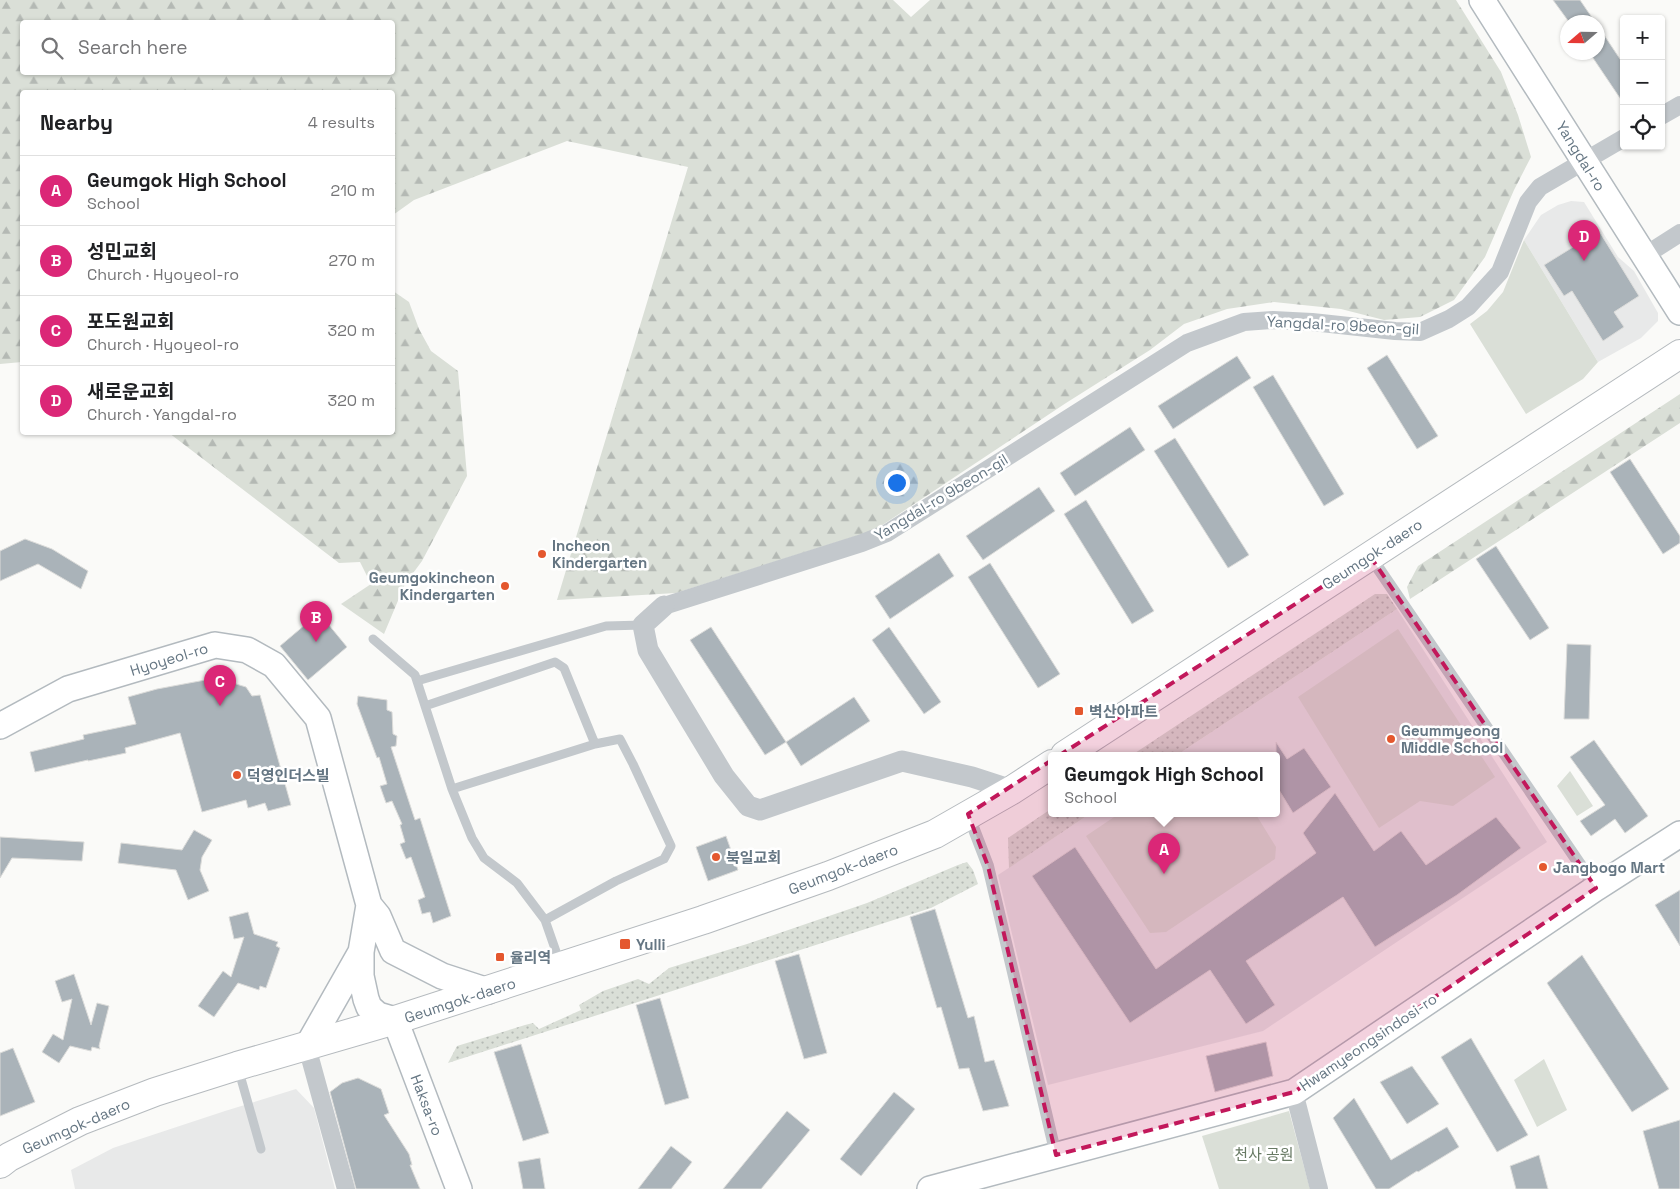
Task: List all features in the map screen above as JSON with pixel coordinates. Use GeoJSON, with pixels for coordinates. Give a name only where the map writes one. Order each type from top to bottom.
{"type":"FeatureCollection","features":[{"type":"Feature","properties":{"kind":"main road","name":"Yangdal-ro"},"geometry":{"type":"LineString","coordinates":[[1482,0],[1680,312]]}},
{"type":"Feature","properties":{"kind":"main road","name":"Geumgok-daero"},"geometry":{"type":"LineString","coordinates":[[1070,752],[1680,354]]}},
{"type":"Feature","properties":{"kind":"main road","name":"Hyoyeol-ro"},"geometry":{"type":"LineString","coordinates":[[0,726],[68,689],[215,645],[247,650],[274,665],[318,718],[369,905],[361,957]]}},
{"type":"Feature","properties":{"kind":"main road","name":"Geumgok-daero"},"geometry":{"type":"LineString","coordinates":[[0,1164],[9,1157],[80,1121],[155,1092],[488,991],[703,920],[828,876],[936,834],[1048,767]]}},
{"type":"Feature","properties":{"kind":"main road","name":"Hwamyeongsindosi-ro"},"geometry":{"type":"LineString","coordinates":[[930,1189],[1294,1092],[1596,888],[1680,834]]}},
{"type":"Feature","properties":{"kind":"main road"},"geometry":{"type":"LineString","coordinates":[[369,905],[378,916],[393,951]]}},
{"type":"Feature","properties":{"kind":"main road"},"geometry":{"type":"LineString","coordinates":[[307,1047],[361,957],[374,946],[381,946],[393,951],[442,976],[488,991]]}},
{"type":"Feature","properties":{"kind":"main road"},"geometry":{"type":"LineString","coordinates":[[361,957],[363,988],[369,1007],[378,1016],[395,1020]]}},
{"type":"Feature","properties":{"kind":"main road","name":"Haksa-ro"},"geometry":{"type":"LineString","coordinates":[[395,1020],[459,1189]]}},
{"type":"Feature","properties":{"kind":"street"},"geometry":{"type":"LineString","coordinates":[[1665,114],[1680,105]]}},
{"type":"Feature","properties":{"kind":"street","name":"Yangdal-ro 9beon-gil"},"geometry":{"type":"LineString","coordinates":[[643,625],[664,606],[862,543],[887,533],[1187,343],[1218,330],[1244,322],[1273,320],[1420,332],[1449,319],[1468,308],[1500,272],[1528,202],[1540,187],[1620,140]]}},
{"type":"Feature","properties":{"kind":"street"},"geometry":{"type":"LineString","coordinates":[[1644,256],[1680,233]]}},
{"type":"Feature","properties":{"kind":"street"},"geometry":{"type":"LineString","coordinates":[[1370,556],[1596,888]]}},
{"type":"Feature","properties":{"kind":"street"},"geometry":{"type":"LineString","coordinates":[[643,625],[648,650],[724,776],[748,806],[760,810],[902,761],[972,777],[1012,790]]}},
{"type":"Feature","properties":{"kind":"street"},"geometry":{"type":"LineString","coordinates":[[972,777],[988,866],[1056,1156]]}},
{"type":"Feature","properties":{"kind":"street"},"geometry":{"type":"LineString","coordinates":[[307,1047],[346,1189]]}},
{"type":"Feature","properties":{"kind":"street"},"geometry":{"type":"LineString","coordinates":[[1294,1092],[1319,1189]]}},
{"type":"Feature","properties":{"kind":"lane"},"geometry":{"type":"LineString","coordinates":[[417,681],[606,626],[643,625]]}},
{"type":"Feature","properties":{"kind":"lane"},"geometry":{"type":"LineString","coordinates":[[373,639],[415,675],[452,789],[472,838],[484,858],[517,883],[545,920],[561,966]]}},
{"type":"Feature","properties":{"kind":"lane"},"geometry":{"type":"LineString","coordinates":[[425,706],[555,662],[564,668],[595,744]]}},
{"type":"Feature","properties":{"kind":"lane"},"geometry":{"type":"LineString","coordinates":[[452,789],[595,744],[620,739],[671,846],[664,859],[616,881],[545,920]]}},
{"type":"Feature","properties":{"kind":"lane"},"geometry":{"type":"LineString","coordinates":[[237,1066],[261,1149]]}},
{"type":"Feature","properties":{"kind":"highlighted area"},"geometry":{"type":"Polygon","coordinates":[[[1370,556],[1596,888],[1294,1092],[1056,1155],[988,866],[968,814],[1370,556]]]}},
{"type":"Feature","properties":{"kind":"shaded area"},"geometry":{"type":"Polygon","coordinates":[[[1571,201],[1584,202],[1618,257],[1634,271],[1658,313],[1658,321],[1641,338],[1598,362],[1524,240],[1541,215],[1558,205],[1571,201]]]}},
{"type":"Feature","properties":{"kind":"shaded area"},"geometry":{"type":"Polygon","coordinates":[[[1397,609],[1547,842],[1263,1031],[1048,1085],[998,875],[1085,817],[1280,817],[1280,752],[1182,752],[1397,609]]]}},
{"type":"Feature","properties":{"kind":"shaded area"},"geometry":{"type":"Polygon","coordinates":[[[296,1089],[314,1108],[335,1189],[75,1189],[71,1170],[113,1148],[296,1089]]]}},
{"type":"Feature","properties":{"kind":"green space"},"geometry":{"type":"Polygon","coordinates":[[[0,0],[893,0],[911,17],[930,0],[1456,0],[1501,72],[1518,115],[1531,157],[1514,190],[1485,257],[1454,300],[1420,317],[1384,320],[1341,309],[1274,302],[1227,309],[1184,324],[1150,350],[1066,403],[875,530],[676,593],[557,600],[688,167],[567,141],[414,200],[395,214],[395,90],[20,90],[20,362],[0,364],[0,0]]]}},
{"type":"Feature","properties":{"kind":"green space"},"geometry":{"type":"Polygon","coordinates":[[[1524,240],[1598,362],[1583,379],[1526,414],[1470,324],[1487,311],[1503,292],[1524,240]]]}},
{"type":"Feature","properties":{"kind":"green space"},"geometry":{"type":"Polygon","coordinates":[[[395,292],[409,302],[419,329],[431,351],[458,371],[467,476],[422,561],[405,584],[384,634],[341,604],[371,584],[360,562],[339,563],[172,435],[395,435],[395,292]]]}},
{"type":"Feature","properties":{"kind":"green space"},"geometry":{"type":"Polygon","coordinates":[[[1680,394],[1680,423],[1410,599],[1407,587],[1418,566],[1680,394]]]}},
{"type":"Feature","properties":{"kind":"green space"},"geometry":{"type":"Polygon","coordinates":[[[1375,594],[1387,594],[1397,609],[1182,752],[1137,752],[1375,594]]]}},
{"type":"Feature","properties":{"kind":"green space"},"geometry":{"type":"Polygon","coordinates":[[[1398,629],[1495,777],[1453,806],[1420,801],[1379,828],[1298,697],[1398,629]]]}},
{"type":"Feature","properties":{"kind":"green space"},"geometry":{"type":"Polygon","coordinates":[[[1570,771],[1593,806],[1577,816],[1557,786],[1570,771]]]}},
{"type":"Feature","properties":{"kind":"green space"},"geometry":{"type":"Polygon","coordinates":[[[1048,811],[1048,817],[1085,817],[1009,868],[1008,838],[1048,811]]]}},
{"type":"Feature","properties":{"kind":"green space"},"geometry":{"type":"Polygon","coordinates":[[[1114,817],[1257,817],[1276,847],[1275,859],[1166,932],[1150,933],[1086,836],[1114,817]]]}},
{"type":"Feature","properties":{"kind":"green space"},"geometry":{"type":"Polygon","coordinates":[[[967,862],[973,870],[978,884],[931,908],[448,1063],[457,1046],[533,1023],[539,1029],[581,1010],[579,1005],[603,991],[638,979],[649,984],[669,968],[747,944],[867,903],[967,862]]]}},
{"type":"Feature","properties":{"kind":"green space"},"geometry":{"type":"Polygon","coordinates":[[[1544,1059],[1567,1110],[1537,1127],[1514,1080],[1544,1059]]]}},
{"type":"Feature","properties":{"kind":"green space","name":"천사 공원"},"geometry":{"type":"Polygon","coordinates":[[[1289,1111],[1310,1189],[1219,1189],[1202,1136],[1289,1111]]]}},
{"type":"Feature","properties":{"kind":"building"},"geometry":{"type":"Polygon","coordinates":[[[1553,0],[1580,0],[1590,15],[1564,15],[1553,0]]]}},
{"type":"Feature","properties":{"kind":"building"},"geometry":{"type":"Polygon","coordinates":[[[1605,36],[1620,59],[1620,98],[1594,60],[1605,60],[1605,36]]]}},
{"type":"Feature","properties":{"kind":"building"},"geometry":{"type":"Polygon","coordinates":[[[1599,231],[1639,296],[1614,312],[1624,327],[1603,341],[1572,291],[1564,296],[1544,265],[1599,231]]]}},
{"type":"Feature","properties":{"kind":"building"},"geometry":{"type":"Polygon","coordinates":[[[1387,355],[1438,436],[1417,449],[1367,368],[1387,355]]]}},
{"type":"Feature","properties":{"kind":"building"},"geometry":{"type":"Polygon","coordinates":[[[1237,356],[1251,378],[1173,429],[1158,406],[1237,356]]]}},
{"type":"Feature","properties":{"kind":"building"},"geometry":{"type":"Polygon","coordinates":[[[1273,375],[1344,494],[1324,506],[1253,387],[1273,375]]]}},
{"type":"Feature","properties":{"kind":"building"},"geometry":{"type":"Polygon","coordinates":[[[1130,427],[1145,450],[1075,496],[1060,473],[1130,427]]]}},
{"type":"Feature","properties":{"kind":"building"},"geometry":{"type":"Polygon","coordinates":[[[1175,438],[1249,555],[1228,568],[1154,451],[1175,438]]]}},
{"type":"Feature","properties":{"kind":"building"},"geometry":{"type":"Polygon","coordinates":[[[1630,459],[1680,536],[1680,543],[1663,554],[1610,472],[1630,459]]]}},
{"type":"Feature","properties":{"kind":"building"},"geometry":{"type":"Polygon","coordinates":[[[1039,487],[1055,511],[983,560],[966,536],[1039,487]]]}},
{"type":"Feature","properties":{"kind":"building"},"geometry":{"type":"Polygon","coordinates":[[[1086,500],[1154,611],[1132,624],[1064,514],[1086,500]]]}},
{"type":"Feature","properties":{"kind":"building"},"geometry":{"type":"Polygon","coordinates":[[[25,539],[52,549],[88,571],[81,589],[38,564],[0,581],[0,551],[25,539]]]}},
{"type":"Feature","properties":{"kind":"building"},"geometry":{"type":"Polygon","coordinates":[[[1496,546],[1549,628],[1530,640],[1476,559],[1496,546]]]}},
{"type":"Feature","properties":{"kind":"building"},"geometry":{"type":"Polygon","coordinates":[[[939,553],[954,576],[890,619],[875,596],[939,553]]]}},
{"type":"Feature","properties":{"kind":"building"},"geometry":{"type":"Polygon","coordinates":[[[990,563],[1060,674],[1038,688],[968,577],[990,563]]]}},
{"type":"Feature","properties":{"kind":"building"},"geometry":{"type":"Polygon","coordinates":[[[319,613],[347,647],[308,680],[280,646],[319,613]]]}},
{"type":"Feature","properties":{"kind":"building"},"geometry":{"type":"Polygon","coordinates":[[[711,627],[786,742],[765,755],[690,640],[711,627]]]}},
{"type":"Feature","properties":{"kind":"building"},"geometry":{"type":"Polygon","coordinates":[[[889,627],[941,702],[924,714],[872,640],[889,627]]]}},
{"type":"Feature","properties":{"kind":"building"},"geometry":{"type":"Polygon","coordinates":[[[1567,644],[1591,645],[1589,719],[1564,719],[1567,644]]]}},
{"type":"Feature","properties":{"kind":"building"},"geometry":{"type":"Polygon","coordinates":[[[232,675],[236,684],[246,687],[252,696],[260,695],[291,805],[268,811],[265,803],[248,808],[246,800],[202,812],[180,733],[125,748],[126,753],[35,772],[30,752],[84,739],[83,735],[136,724],[128,697],[157,689],[232,675]]]}},
{"type":"Feature","properties":{"kind":"building"},"geometry":{"type":"Polygon","coordinates":[[[358,696],[387,700],[387,710],[392,712],[393,734],[397,736],[396,746],[391,747],[415,820],[420,818],[451,916],[433,923],[430,912],[422,914],[418,900],[425,897],[411,857],[406,859],[400,844],[405,842],[400,825],[402,824],[392,801],[386,803],[380,786],[387,784],[379,757],[377,758],[357,704],[358,696]]]}},
{"type":"Feature","properties":{"kind":"building"},"geometry":{"type":"Polygon","coordinates":[[[854,697],[870,721],[801,766],[786,742],[854,697]]]}},
{"type":"Feature","properties":{"kind":"building"},"geometry":{"type":"Polygon","coordinates":[[[1594,740],[1648,816],[1625,833],[1615,819],[1591,836],[1580,821],[1605,805],[1570,757],[1594,740]]]}},
{"type":"Feature","properties":{"kind":"building"},"geometry":{"type":"Polygon","coordinates":[[[1276,742],[1287,759],[1304,748],[1331,787],[1293,813],[1280,792],[1280,752],[1276,752],[1276,742]]]}},
{"type":"Feature","properties":{"kind":"building"},"geometry":{"type":"Polygon","coordinates":[[[1335,793],[1374,851],[1401,831],[1426,865],[1496,817],[1521,848],[1457,895],[1375,947],[1343,897],[1246,961],[1275,1005],[1246,1024],[1210,970],[1130,1023],[1032,876],[1075,847],[1156,969],[1316,853],[1303,833],[1335,793]]]}},
{"type":"Feature","properties":{"kind":"building"},"geometry":{"type":"Polygon","coordinates":[[[194,830],[212,840],[202,857],[200,870],[209,891],[188,900],[176,870],[118,863],[121,843],[182,850],[194,830]]]}},
{"type":"Feature","properties":{"kind":"building"},"geometry":{"type":"Polygon","coordinates":[[[726,836],[738,870],[708,881],[696,847],[726,836]]]}},
{"type":"Feature","properties":{"kind":"building"},"geometry":{"type":"Polygon","coordinates":[[[0,837],[84,842],[82,861],[12,858],[0,878],[0,837]]]}},
{"type":"Feature","properties":{"kind":"building"},"geometry":{"type":"Polygon","coordinates":[[[1680,890],[1680,946],[1655,905],[1680,890]]]}},
{"type":"Feature","properties":{"kind":"building"},"geometry":{"type":"Polygon","coordinates":[[[935,909],[968,1018],[974,1016],[985,1062],[994,1060],[1009,1106],[983,1111],[969,1068],[959,1069],[941,1007],[937,1008],[910,917],[935,909]]]}},
{"type":"Feature","properties":{"kind":"building"},"geometry":{"type":"Polygon","coordinates":[[[248,912],[254,934],[278,942],[276,946],[280,948],[266,988],[260,986],[259,990],[238,983],[214,1017],[198,1006],[223,971],[231,977],[244,937],[234,939],[229,917],[248,912]]]}},
{"type":"Feature","properties":{"kind":"building"},"geometry":{"type":"Polygon","coordinates":[[[799,954],[827,1053],[804,1059],[775,961],[799,954]]]}},
{"type":"Feature","properties":{"kind":"building"},"geometry":{"type":"Polygon","coordinates":[[[1582,955],[1669,1089],[1632,1112],[1547,983],[1582,955]]]}},
{"type":"Feature","properties":{"kind":"building"},"geometry":{"type":"Polygon","coordinates":[[[74,974],[91,1025],[97,1003],[109,1006],[99,1046],[100,1049],[92,1047],[91,1051],[70,1046],[59,1063],[42,1052],[53,1034],[63,1040],[72,999],[62,1002],[55,981],[74,974]]]}},
{"type":"Feature","properties":{"kind":"building"},"geometry":{"type":"Polygon","coordinates":[[[660,998],[689,1098],[665,1105],[636,1005],[660,998]]]}},
{"type":"Feature","properties":{"kind":"building"},"geometry":{"type":"Polygon","coordinates":[[[1471,1038],[1528,1135],[1497,1152],[1441,1057],[1471,1038]]]}},
{"type":"Feature","properties":{"kind":"building"},"geometry":{"type":"Polygon","coordinates":[[[1266,1042],[1273,1076],[1215,1092],[1206,1056],[1266,1042]]]}},
{"type":"Feature","properties":{"kind":"building"},"geometry":{"type":"Polygon","coordinates":[[[521,1044],[549,1133],[523,1141],[494,1052],[521,1044]]]}},
{"type":"Feature","properties":{"kind":"building"},"geometry":{"type":"Polygon","coordinates":[[[13,1048],[35,1102],[0,1116],[0,1053],[13,1048]]]}},
{"type":"Feature","properties":{"kind":"building"},"geometry":{"type":"Polygon","coordinates":[[[1412,1066],[1439,1104],[1407,1124],[1380,1082],[1412,1066]]]}},
{"type":"Feature","properties":{"kind":"building"},"geometry":{"type":"Polygon","coordinates":[[[358,1078],[381,1089],[389,1113],[384,1115],[409,1154],[412,1165],[410,1165],[420,1189],[356,1189],[330,1092],[342,1083],[358,1078]]]}},
{"type":"Feature","properties":{"kind":"building"},"geometry":{"type":"Polygon","coordinates":[[[894,1092],[915,1109],[861,1176],[840,1159],[894,1092]]]}},
{"type":"Feature","properties":{"kind":"building"},"geometry":{"type":"Polygon","coordinates":[[[1354,1098],[1391,1160],[1447,1127],[1459,1147],[1389,1189],[1376,1189],[1333,1118],[1354,1098]]]}},
{"type":"Feature","properties":{"kind":"building"},"geometry":{"type":"Polygon","coordinates":[[[787,1111],[810,1130],[761,1189],[723,1189],[787,1111]]]}},
{"type":"Feature","properties":{"kind":"building"},"geometry":{"type":"Polygon","coordinates":[[[1680,1120],[1680,1189],[1659,1189],[1643,1131],[1680,1120]]]}},
{"type":"Feature","properties":{"kind":"building"},"geometry":{"type":"Polygon","coordinates":[[[671,1146],[692,1162],[671,1189],[638,1189],[671,1146]]]}},
{"type":"Feature","properties":{"kind":"building"},"geometry":{"type":"Polygon","coordinates":[[[1539,1155],[1548,1189],[1516,1189],[1510,1166],[1539,1155]]]}},
{"type":"Feature","properties":{"kind":"building"},"geometry":{"type":"Polygon","coordinates":[[[540,1158],[545,1189],[523,1189],[518,1162],[540,1158]]]}},
{"type":"Feature","properties":{"kind":"place","name":"새로운교회"},"geometry":{"type":"Point","coordinates":[1584,261]}},
{"type":"Feature","properties":{"kind":"place","name":"Incheon Kindergarten"},"geometry":{"type":"Point","coordinates":[542,554]}},
{"type":"Feature","properties":{"kind":"place","name":"Geumgokincheon Kindergarten"},"geometry":{"type":"Point","coordinates":[505,586]}},
{"type":"Feature","properties":{"kind":"place","name":"성민교회"},"geometry":{"type":"Point","coordinates":[316,642]}},
{"type":"Feature","properties":{"kind":"place","name":"포도원교회"},"geometry":{"type":"Point","coordinates":[220,706]}},
{"type":"Feature","properties":{"kind":"place","name":"벽산아파트"},"geometry":{"type":"Point","coordinates":[1079,711]}},
{"type":"Feature","properties":{"kind":"place","name":"Geummyeong Middle School"},"geometry":{"type":"Point","coordinates":[1391,739]}},
{"type":"Feature","properties":{"kind":"place","name":"덕영인더스빌"},"geometry":{"type":"Point","coordinates":[237,775]}},
{"type":"Feature","properties":{"kind":"place","name":"북일교회"},"geometry":{"type":"Point","coordinates":[716,857]}},
{"type":"Feature","properties":{"kind":"place","name":"Jangbogo Mart"},"geometry":{"type":"Point","coordinates":[1543,867]}},
{"type":"Feature","properties":{"kind":"place","name":"Geumgok High School"},"geometry":{"type":"Point","coordinates":[1164,874]}},
{"type":"Feature","properties":{"kind":"place","name":"Yulli"},"geometry":{"type":"Point","coordinates":[625,944]}},
{"type":"Feature","properties":{"kind":"place","name":"율리역"},"geometry":{"type":"Point","coordinates":[500,957]}}]}
